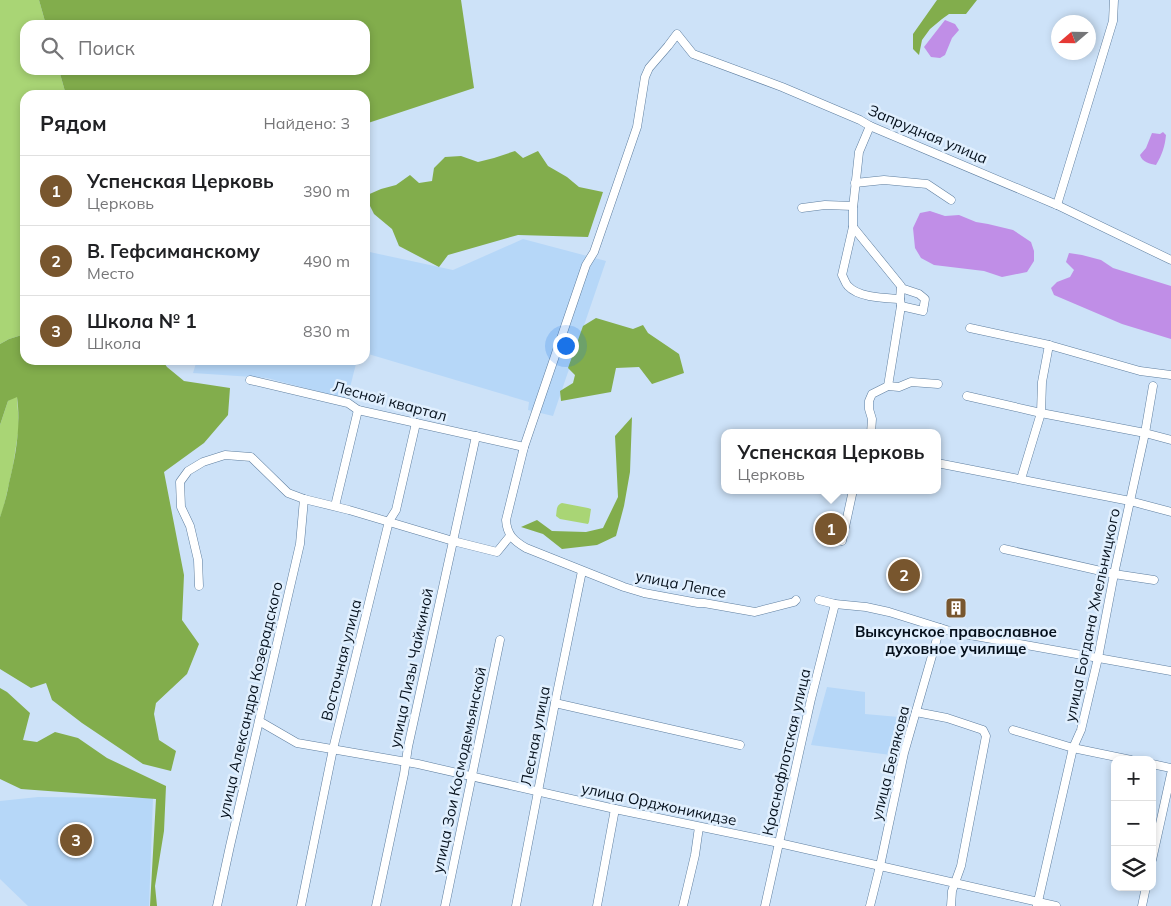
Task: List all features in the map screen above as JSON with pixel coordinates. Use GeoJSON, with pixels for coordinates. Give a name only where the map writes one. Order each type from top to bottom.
{"type":"FeatureCollection","features":[{"type":"Feature","properties":{"kind":"street"},"geometry":{"type":"LineString","coordinates":[[1058,205],[1114,21],[1114,0]]}},
{"type":"Feature","properties":{"kind":"street","name":"Запрудная улица"},"geometry":{"type":"LineString","coordinates":[[524,447],[586,265],[594,252],[637,126],[645,77],[649,68],[676,34],[693,54],[782,87],[1058,205],[1171,260]]}},
{"type":"Feature","properties":{"kind":"street"},"geometry":{"type":"LineString","coordinates":[[870,126],[859,152],[853,206],[853,227],[842,275],[848,286],[863,295],[900,302],[923,311],[925,299],[918,294],[900,288]]}},
{"type":"Feature","properties":{"kind":"street"},"geometry":{"type":"LineString","coordinates":[[855,182],[884,180],[927,184],[951,200]]}},
{"type":"Feature","properties":{"kind":"street"},"geometry":{"type":"LineString","coordinates":[[802,208],[825,205],[853,206]]}},
{"type":"Feature","properties":{"kind":"street"},"geometry":{"type":"LineString","coordinates":[[853,227],[901,286],[888,386]]}},
{"type":"Feature","properties":{"kind":"street"},"geometry":{"type":"LineString","coordinates":[[970,328],[1049,345],[1140,371],[1171,375]]}},
{"type":"Feature","properties":{"kind":"street"},"geometry":{"type":"LineString","coordinates":[[1021,479],[1040,413],[1042,382],[1049,345]]}},
{"type":"Feature","properties":{"kind":"street","name":"Лесной квартал"},"geometry":{"type":"LineString","coordinates":[[250,380],[348,403],[358,410],[524,447]]}},
{"type":"Feature","properties":{"kind":"street"},"geometry":{"type":"LineString","coordinates":[[871,429],[872,419],[869,401],[872,394],[888,386],[899,387],[911,382],[938,384]]}},
{"type":"Feature","properties":{"kind":"street","name":"улица Богдана Хмельницкого"},"geometry":{"type":"LineString","coordinates":[[1038,904],[1073,748],[1081,730],[1098,658],[1114,574],[1145,433],[1152,386]]}},
{"type":"Feature","properties":{"kind":"street"},"geometry":{"type":"LineString","coordinates":[[967,396],[1171,440]]}},
{"type":"Feature","properties":{"kind":"street"},"geometry":{"type":"LineString","coordinates":[[335,506],[358,410]]}},
{"type":"Feature","properties":{"kind":"street","name":"Восточная улица"},"geometry":{"type":"LineString","coordinates":[[301,906],[333,749],[389,522],[396,510],[416,423]]}},
{"type":"Feature","properties":{"kind":"street","name":"улица Лизы Чайкиной"},"geometry":{"type":"LineString","coordinates":[[376,906],[408,747],[476,436]]}},
{"type":"Feature","properties":{"kind":"street"},"geometry":{"type":"LineString","coordinates":[[199,586],[198,560],[190,526],[181,507],[180,482],[188,472],[203,462],[226,455],[251,457],[288,493],[496,552],[510,536],[506,527],[506,520],[524,447]]}},
{"type":"Feature","properties":{"kind":"street"},"geometry":{"type":"LineString","coordinates":[[941,464],[1130,501],[1171,512]]}},
{"type":"Feature","properties":{"kind":"street"},"geometry":{"type":"LineString","coordinates":[[842,540],[852,494]]}},
{"type":"Feature","properties":{"kind":"street","name":"улица Александра Козерадского"},"geometry":{"type":"LineString","coordinates":[[218,906],[230,846],[300,544],[304,499]]}},
{"type":"Feature","properties":{"kind":"street","name":"улица Лепсе"},"geometry":{"type":"LineString","coordinates":[[510,536],[526,548],[582,571],[644,593],[755,612],[796,600]]}},
{"type":"Feature","properties":{"kind":"street"},"geometry":{"type":"LineString","coordinates":[[1004,549],[1114,574],[1154,580]]}},
{"type":"Feature","properties":{"kind":"street","name":"Лесная улица"},"geometry":{"type":"LineString","coordinates":[[516,906],[582,571]]}},
{"type":"Feature","properties":{"kind":"street"},"geometry":{"type":"LineString","coordinates":[[819,600],[889,612],[953,632],[1171,672]]}},
{"type":"Feature","properties":{"kind":"street","name":"Краснофлотская улица"},"geometry":{"type":"LineString","coordinates":[[765,906],[835,604]]}},
{"type":"Feature","properties":{"kind":"street","name":"улица Белякова"},"geometry":{"type":"LineString","coordinates":[[870,906],[904,753],[940,628]]}},
{"type":"Feature","properties":{"kind":"street","name":"улица Зои Космодемьянской"},"geometry":{"type":"LineString","coordinates":[[444,906],[500,640]]}},
{"type":"Feature","properties":{"kind":"street"},"geometry":{"type":"LineString","coordinates":[[555,703],[740,745]]}},
{"type":"Feature","properties":{"kind":"street"},"geometry":{"type":"LineString","coordinates":[[916,712],[947,718],[983,730],[986,736],[961,866],[952,891],[951,906]]}},
{"type":"Feature","properties":{"kind":"street","name":"улица Орджоникидзе"},"geometry":{"type":"LineString","coordinates":[[259,721],[297,743],[406,762],[472,776],[615,809],[955,882],[1038,904],[1056,906]]}},
{"type":"Feature","properties":{"kind":"street"},"geometry":{"type":"LineString","coordinates":[[1013,730],[1073,748],[1112,756]]}},
{"type":"Feature","properties":{"kind":"street"},"geometry":{"type":"LineString","coordinates":[[1156,765],[1171,768]]}},
{"type":"Feature","properties":{"kind":"street"},"geometry":{"type":"LineString","coordinates":[[1155,846],[1171,774]]}},
{"type":"Feature","properties":{"kind":"street"},"geometry":{"type":"LineString","coordinates":[[597,906],[615,809]]}},
{"type":"Feature","properties":{"kind":"street"},"geometry":{"type":"LineString","coordinates":[[683,906],[695,855],[699,827]]}},
{"type":"Feature","properties":{"kind":"street"},"geometry":{"type":"LineString","coordinates":[[1142,906],[1145,891]]}},
{"type":"Feature","properties":{"kind":"shaded area"},"geometry":{"type":"Polygon","coordinates":[[[945,20],[955,24],[959,30],[952,38],[945,55],[940,58],[931,57],[924,47],[945,20]]]}},
{"type":"Feature","properties":{"kind":"shaded area"},"geometry":{"type":"Polygon","coordinates":[[[1163,132],[1166,135],[1166,139],[1156,165],[1146,162],[1140,155],[1146,148],[1152,133],[1160,134],[1163,132]]]}},
{"type":"Feature","properties":{"kind":"shaded area"},"geometry":{"type":"Polygon","coordinates":[[[930,211],[945,216],[959,215],[976,222],[1013,230],[1031,242],[1034,251],[1034,261],[1027,272],[1002,277],[984,271],[934,265],[921,258],[915,248],[913,228],[920,213],[930,211]]]}},
{"type":"Feature","properties":{"kind":"shaded area"},"geometry":{"type":"Polygon","coordinates":[[[523,239],[606,261],[553,416],[528,410],[529,402],[370,354],[370,252],[453,270],[523,239]]]}},
{"type":"Feature","properties":{"kind":"shaded area"},"geometry":{"type":"Polygon","coordinates":[[[1069,253],[1101,260],[1113,268],[1171,286],[1171,339],[1122,324],[1054,295],[1051,288],[1057,282],[1070,277],[1074,270],[1066,262],[1069,253]]]}},
{"type":"Feature","properties":{"kind":"shaded area"},"geometry":{"type":"Polygon","coordinates":[[[195,365],[356,365],[347,399],[267,378],[193,373],[195,365]]]}},
{"type":"Feature","properties":{"kind":"shaded area"},"geometry":{"type":"Polygon","coordinates":[[[827,687],[865,692],[865,714],[899,717],[891,755],[811,745],[827,687]]]}},
{"type":"Feature","properties":{"kind":"shaded area"},"geometry":{"type":"Polygon","coordinates":[[[38,797],[153,798],[149,906],[28,906],[0,879],[0,801],[38,797]]]}},
{"type":"Feature","properties":{"kind":"green space"},"geometry":{"type":"Polygon","coordinates":[[[0,0],[39,0],[45,20],[20,20],[20,75],[60,75],[65,90],[20,90],[20,336],[0,344],[0,0]]]}},
{"type":"Feature","properties":{"kind":"green space"},"geometry":{"type":"Polygon","coordinates":[[[39,0],[461,0],[474,88],[370,122],[370,90],[65,90],[60,75],[370,75],[370,20],[45,20],[39,0]]]}},
{"type":"Feature","properties":{"kind":"green space"},"geometry":{"type":"Polygon","coordinates":[[[937,0],[977,0],[966,14],[949,14],[930,29],[922,40],[919,55],[913,49],[913,34],[937,0]]]}},
{"type":"Feature","properties":{"kind":"green space"},"geometry":{"type":"Polygon","coordinates":[[[515,151],[523,158],[538,151],[548,166],[567,177],[579,187],[603,192],[588,237],[518,235],[448,255],[439,267],[399,246],[392,229],[374,214],[370,206],[370,194],[396,185],[410,175],[419,183],[432,181],[434,168],[445,157],[461,156],[478,162],[515,151]]]}},
{"type":"Feature","properties":{"kind":"green space"},"geometry":{"type":"Polygon","coordinates":[[[596,318],[633,329],[643,325],[648,333],[679,354],[684,373],[652,384],[639,367],[616,368],[611,392],[561,401],[560,391],[573,383],[575,375],[568,368],[583,326],[596,318]]]}},
{"type":"Feature","properties":{"kind":"green space"},"geometry":{"type":"Polygon","coordinates":[[[20,336],[20,365],[166,365],[184,381],[230,388],[228,415],[204,443],[164,472],[184,575],[182,620],[199,644],[187,674],[156,703],[154,714],[159,740],[176,751],[171,771],[143,764],[82,723],[52,700],[46,683],[31,688],[0,669],[0,517],[14,462],[18,418],[17,397],[8,401],[0,425],[0,344],[20,336]]]}},
{"type":"Feature","properties":{"kind":"green space"},"geometry":{"type":"Polygon","coordinates":[[[17,396],[19,427],[13,466],[0,517],[0,425],[8,401],[17,396]]]}},
{"type":"Feature","properties":{"kind":"green space"},"geometry":{"type":"Polygon","coordinates":[[[632,417],[630,472],[616,536],[597,545],[562,549],[543,534],[521,527],[537,520],[552,531],[586,532],[603,528],[618,497],[615,436],[632,417]]]}},
{"type":"Feature","properties":{"kind":"green space"},"geometry":{"type":"Polygon","coordinates":[[[562,503],[591,509],[588,524],[560,519],[556,516],[558,506],[562,503]]]}},
{"type":"Feature","properties":{"kind":"green space"},"geometry":{"type":"Polygon","coordinates":[[[0,688],[30,713],[23,740],[37,742],[55,732],[78,738],[107,758],[166,786],[164,831],[155,886],[157,906],[150,906],[156,799],[21,789],[0,779],[0,688]]]}},
{"type":"Feature","properties":{"kind":"place","name":"Успенская Церковь"},"geometry":{"type":"Point","coordinates":[831,529]}},
{"type":"Feature","properties":{"kind":"place","name":"В. Гефсиманскому"},"geometry":{"type":"Point","coordinates":[904,575]}},
{"type":"Feature","properties":{"kind":"place","name":"Выксунское православное духовное училище"},"geometry":{"type":"Point","coordinates":[956,608]}},
{"type":"Feature","properties":{"kind":"place","name":"Школа № 1"},"geometry":{"type":"Point","coordinates":[76,840]}}]}
